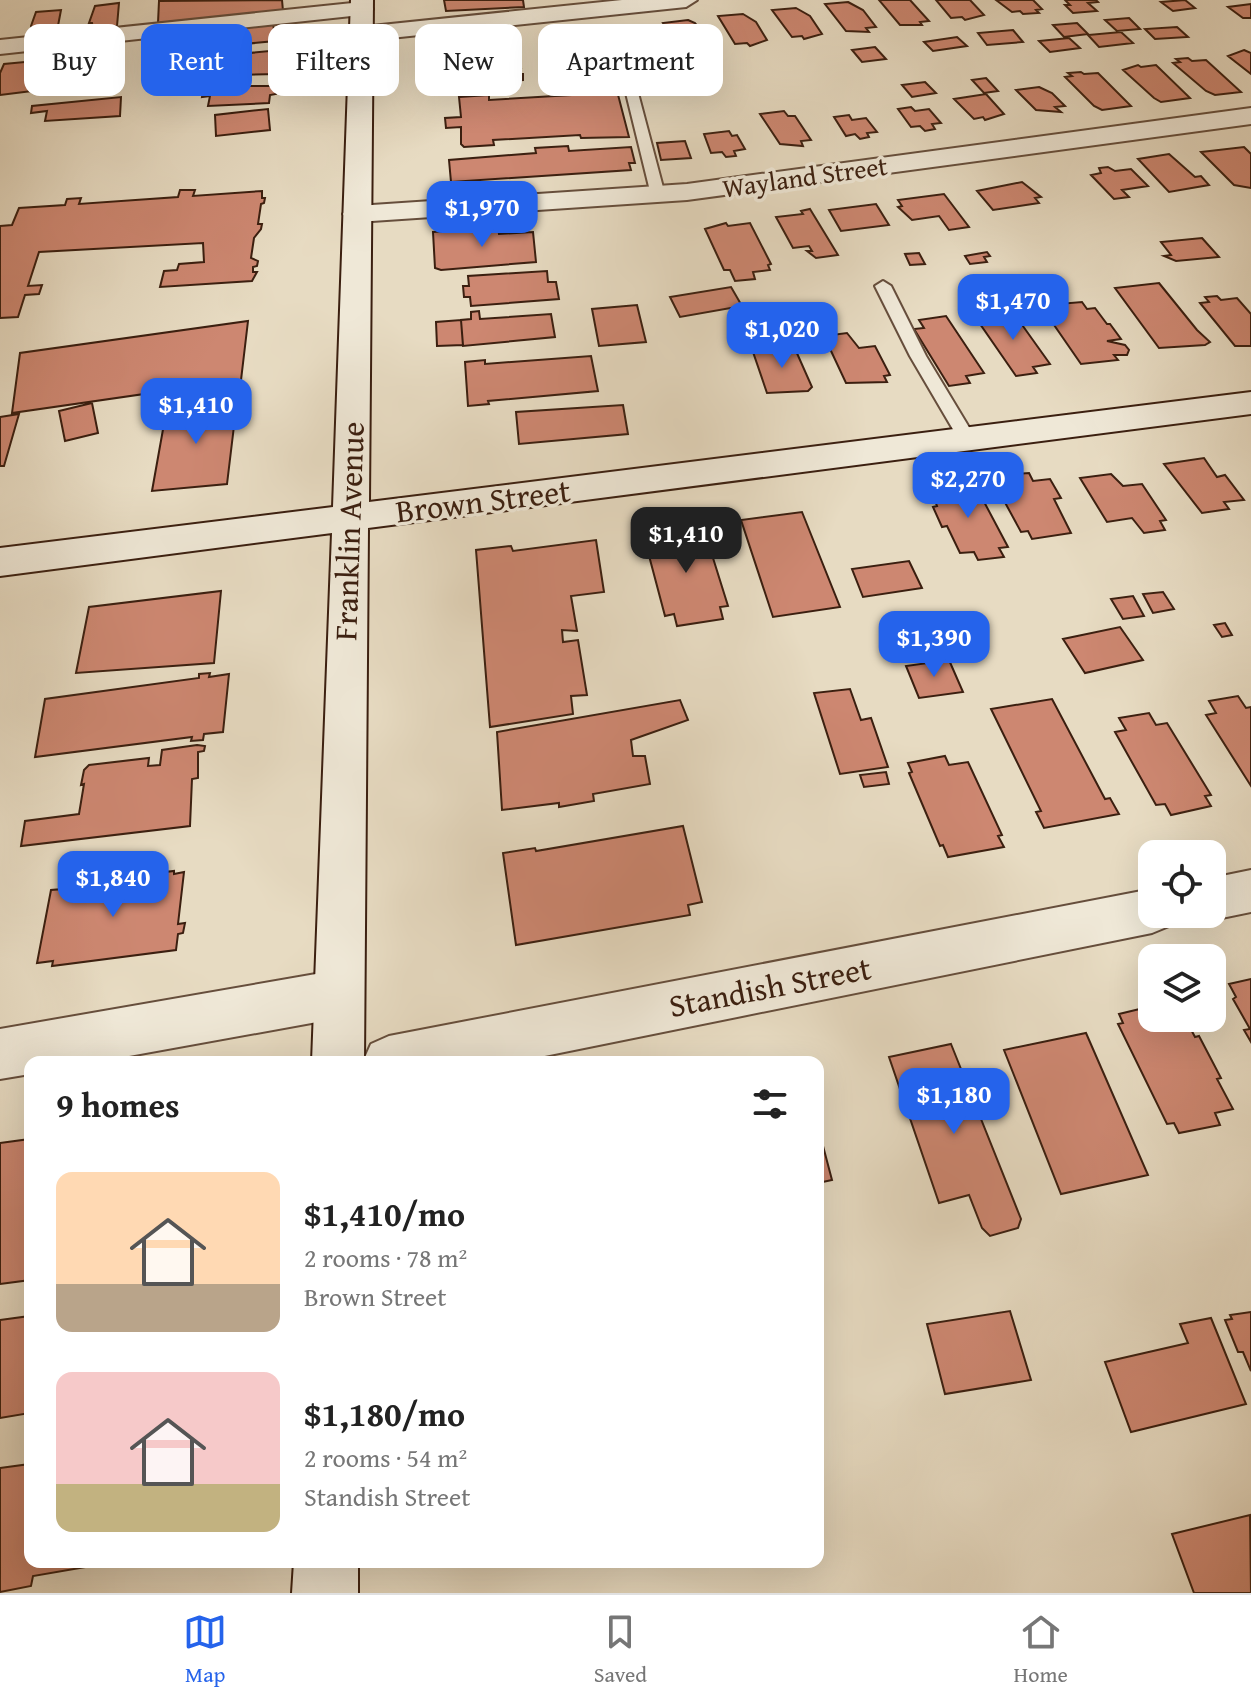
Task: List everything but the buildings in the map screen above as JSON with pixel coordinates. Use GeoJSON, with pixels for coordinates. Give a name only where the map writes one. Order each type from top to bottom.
{"type":"FeatureCollection","features":[{"type":"Feature","properties":{"kind":"street"},"geometry":{"type":"LineString","coordinates":[[0,47],[362,14],[686,0]]}},
{"type":"Feature","properties":{"kind":"street","name":"Franklin Avenue"},"geometry":{"type":"LineString","coordinates":[[338,1056],[362,14]]}},
{"type":"Feature","properties":{"kind":"street","name":"Wayland Street"},"geometry":{"type":"LineString","coordinates":[[357,214],[658,195],[1251,116]]}},
{"type":"Feature","properties":{"kind":"street","name":"Brown Street"},"geometry":{"type":"LineString","coordinates":[[0,562],[1251,403]]}},
{"type":"Feature","properties":{"kind":"street"},"geometry":{"type":"LineString","coordinates":[[1226,896],[1251,891]]}},
{"type":"Feature","properties":{"kind":"street","name":"Standish Street"},"geometry":{"type":"LineString","coordinates":[[419,1056],[1138,914]]}},
{"type":"Feature","properties":{"kind":"street"},"geometry":{"type":"LineString","coordinates":[[0,1054],[339,994]]}},
{"type":"Feature","properties":{"kind":"street"},"geometry":{"type":"LineString","coordinates":[[325,1593],[326,1568]]}},
{"type":"Feature","properties":{"kind":"lane"},"geometry":{"type":"LineString","coordinates":[[633,96],[658,195]]}},
{"type":"Feature","properties":{"kind":"lane"},"geometry":{"type":"LineString","coordinates":[[883,286],[918,356],[967,439]]}}]}
